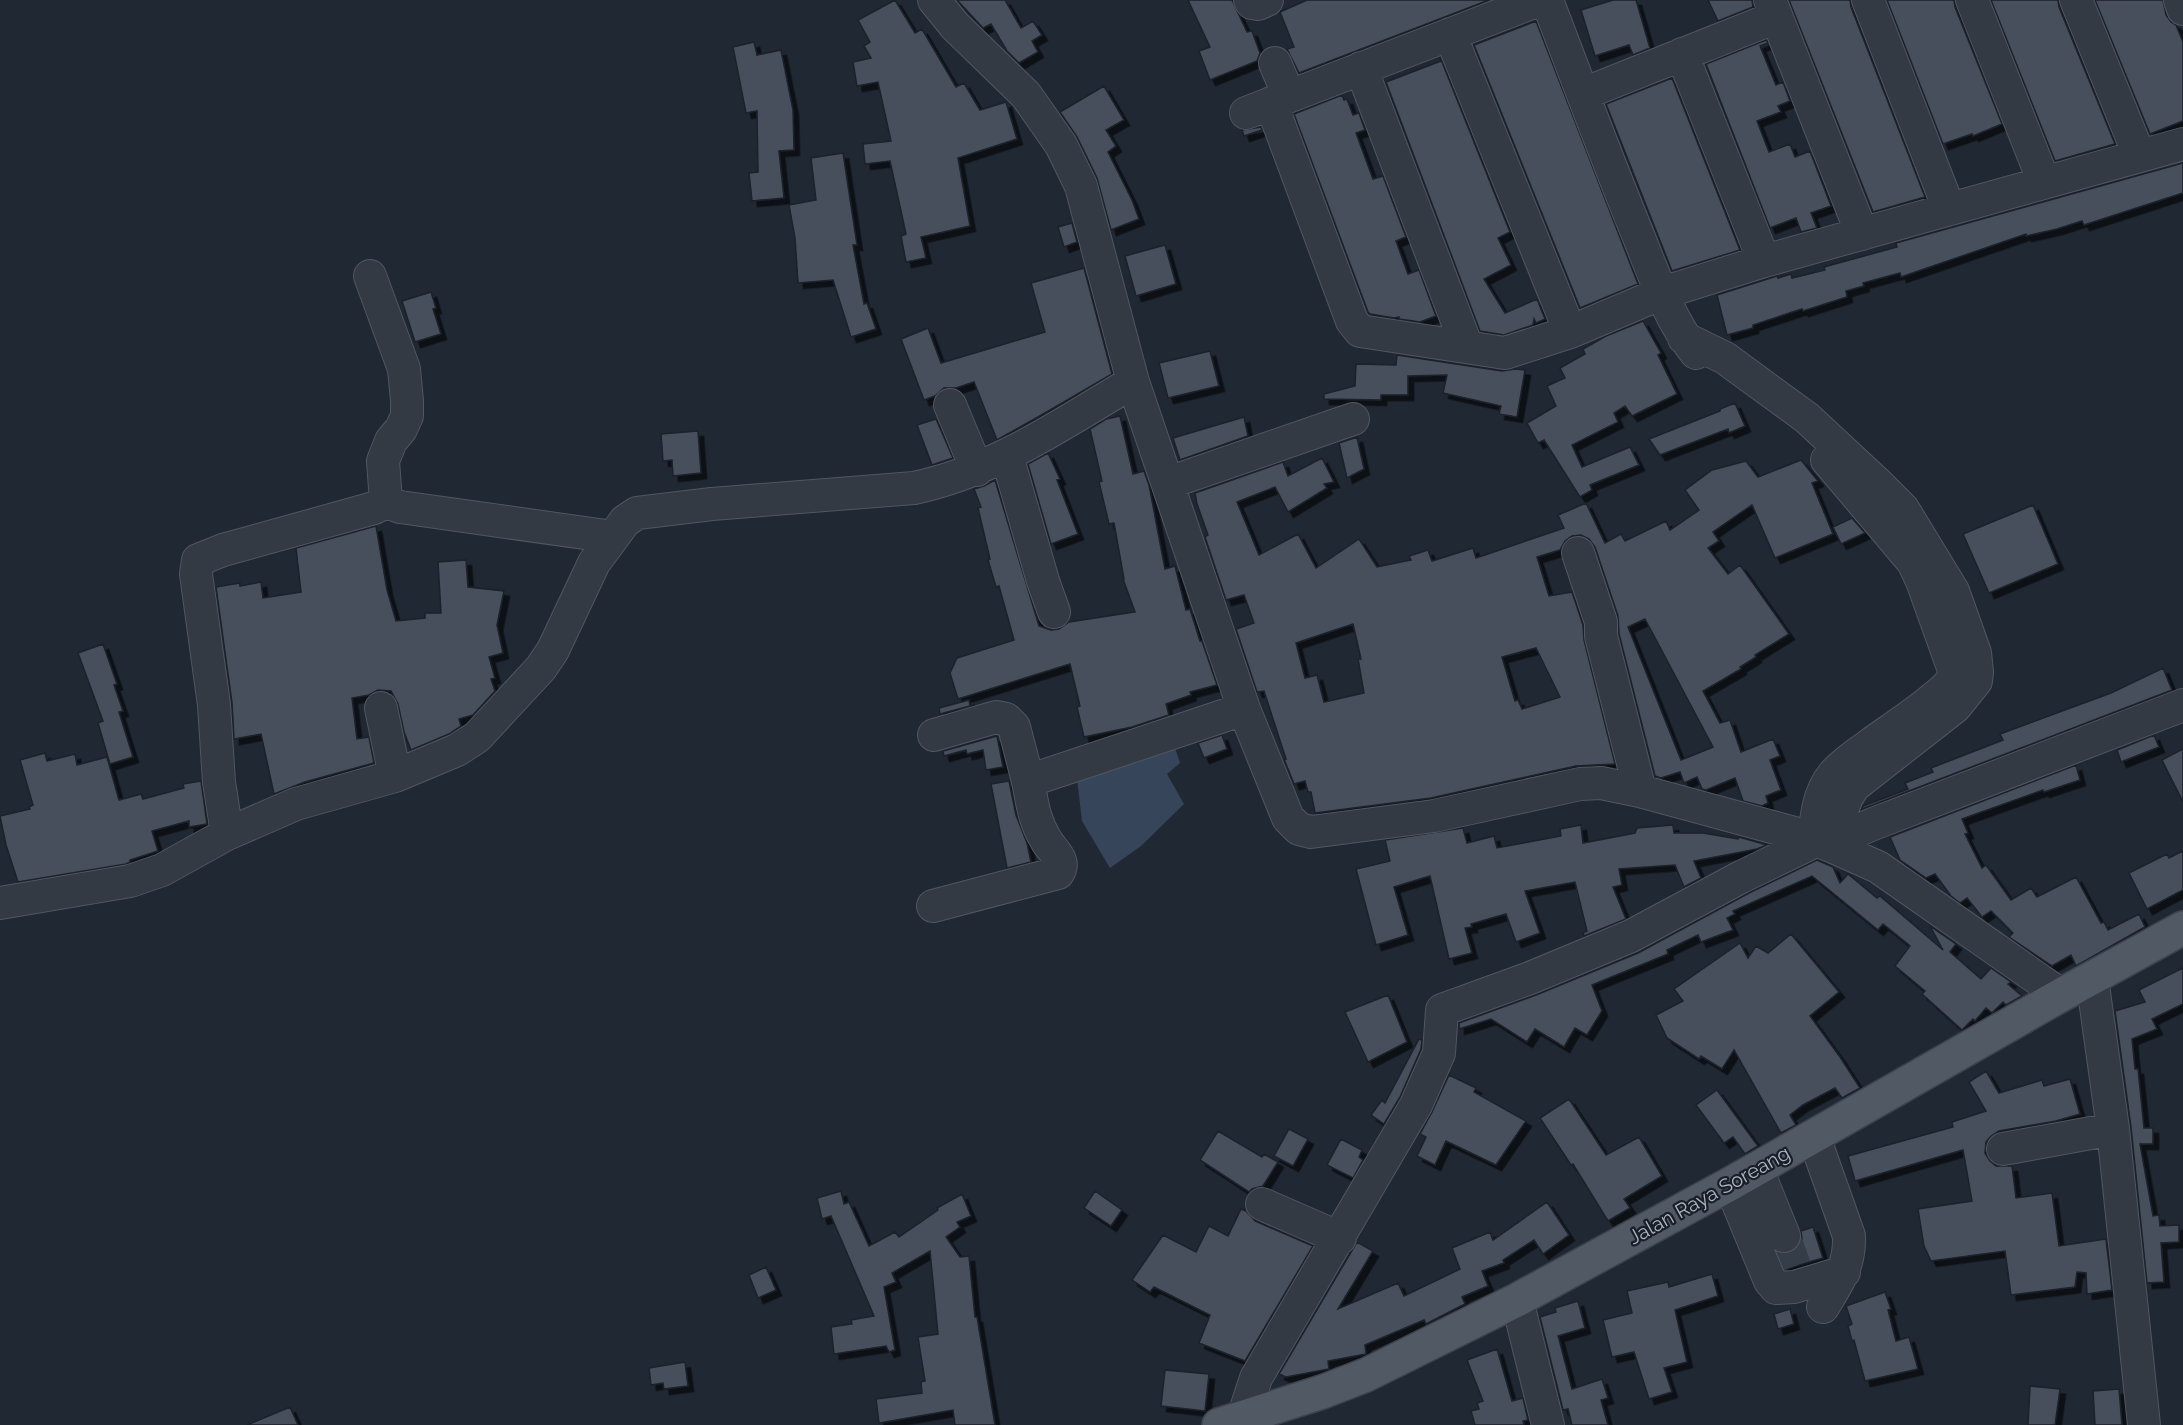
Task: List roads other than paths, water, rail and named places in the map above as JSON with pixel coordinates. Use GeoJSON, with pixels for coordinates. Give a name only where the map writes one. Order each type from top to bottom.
{"type":"FeatureCollection","features":[{"type":"Feature","properties":{"kind":"main road","name":"Jalan Raya Soreang"},"geometry":{"type":"LineString","coordinates":[[1231,1421],[1322,1392],[1366,1375],[1517,1300],[1743,1177],[2183,928]]}},
{"type":"Feature","properties":{"kind":"street"},"geometry":{"type":"LineString","coordinates":[[934,0],[955,26],[1026,95],[1061,145],[1081,186],[1133,382],[1244,709],[1288,818],[1299,829],[1311,832],[1434,816],[1591,782],[1640,791],[1805,836],[1878,867],[2061,995]]}},
{"type":"Feature","properties":{"kind":"street"},"geometry":{"type":"LineString","coordinates":[[1250,0],[1258,4],[1267,0]]}},
{"type":"Feature","properties":{"kind":"street"},"geometry":{"type":"LineString","coordinates":[[1269,104],[1539,0]]}},
{"type":"Feature","properties":{"kind":"street"},"geometry":{"type":"LineString","coordinates":[[1547,0],[1610,167],[1662,293],[1684,338],[1708,368],[1831,464],[1916,547],[1922,581],[1954,676],[1928,704],[1845,763],[1832,776],[1826,786],[1814,823],[1824,844]]}},
{"type":"Feature","properties":{"kind":"street"},"geometry":{"type":"LineString","coordinates":[[1868,0],[1949,209]]}},
{"type":"Feature","properties":{"kind":"street"},"geometry":{"type":"LineString","coordinates":[[1972,0],[2044,182]]}},
{"type":"Feature","properties":{"kind":"street"},"geometry":{"type":"LineString","coordinates":[[2076,0],[2139,155]]}},
{"type":"Feature","properties":{"kind":"street"},"geometry":{"type":"LineString","coordinates":[[2180,0],[2183,9]]}},
{"type":"Feature","properties":{"kind":"street"},"geometry":{"type":"LineString","coordinates":[[1583,94],[1682,54],[1773,8],[1862,234]]}},
{"type":"Feature","properties":{"kind":"street"},"geometry":{"type":"LineString","coordinates":[[1450,34],[1570,332]]}},
{"type":"Feature","properties":{"kind":"street"},"geometry":{"type":"LineString","coordinates":[[1682,54],[1764,261]]}},
{"type":"Feature","properties":{"kind":"street"},"geometry":{"type":"LineString","coordinates":[[1275,63],[1269,104],[1352,321],[1357,328],[1372,334],[1505,353],[1570,332],[1662,293],[1764,261],[2183,144]]}},
{"type":"Feature","properties":{"kind":"street"},"geometry":{"type":"LineString","coordinates":[[1361,68],[1467,347]]}},
{"type":"Feature","properties":{"kind":"street"},"geometry":{"type":"LineString","coordinates":[[370,276],[404,369],[407,401],[407,416],[401,429],[391,441],[383,461],[386,502]]}},
{"type":"Feature","properties":{"kind":"street"},"geometry":{"type":"LineString","coordinates":[[0,903],[130,881],[162,870],[227,834],[296,804],[395,776],[457,750],[477,737],[541,668],[553,650],[594,563],[630,516],[648,510],[915,488],[945,482],[1007,456],[1133,382]]}},
{"type":"Feature","properties":{"kind":"street"},"geometry":{"type":"LineString","coordinates":[[950,405],[977,470]]}},
{"type":"Feature","properties":{"kind":"street"},"geometry":{"type":"LineString","coordinates":[[1168,483],[1353,419]]}},
{"type":"Feature","properties":{"kind":"street"},"geometry":{"type":"LineString","coordinates":[[1007,456],[1042,581],[1054,612]]}},
{"type":"Feature","properties":{"kind":"street"},"geometry":{"type":"LineString","coordinates":[[227,834],[219,782],[214,705],[196,564],[201,558],[374,508],[386,502],[400,507],[613,537]]}},
{"type":"Feature","properties":{"kind":"street"},"geometry":{"type":"LineString","coordinates":[[1578,553],[1601,622],[1601,636],[1640,791]]}},
{"type":"Feature","properties":{"kind":"street"},"geometry":{"type":"LineString","coordinates":[[1231,1421],[1416,1105],[1439,1053],[1442,1010],[1530,978],[1632,936],[1741,878],[1873,824],[2183,705]]}},
{"type":"Feature","properties":{"kind":"street"},"geometry":{"type":"LineString","coordinates":[[381,708],[395,776]]}},
{"type":"Feature","properties":{"kind":"street"},"geometry":{"type":"LineString","coordinates":[[1028,781],[1244,709]]}},
{"type":"Feature","properties":{"kind":"street"},"geometry":{"type":"LineString","coordinates":[[933,906],[1058,873],[1062,862],[1048,845],[1035,818],[1014,727],[1006,719],[996,717],[934,735]]}},
{"type":"Feature","properties":{"kind":"street"},"geometry":{"type":"LineString","coordinates":[[2092,978],[2113,1129],[2144,1425]]}},
{"type":"Feature","properties":{"kind":"street"},"geometry":{"type":"LineString","coordinates":[[2003,1149],[2113,1129]]}},
{"type":"Feature","properties":{"kind":"street"},"geometry":{"type":"LineString","coordinates":[[1743,1177],[1772,1285],[1779,1289],[1808,1286],[1844,1272],[1850,1253],[1849,1236],[1814,1137]]}},
{"type":"Feature","properties":{"kind":"street"},"geometry":{"type":"LineString","coordinates":[[1743,1177],[1784,1236]]}},
{"type":"Feature","properties":{"kind":"street"},"geometry":{"type":"LineString","coordinates":[[1262,1204],[1340,1238]]}},
{"type":"Feature","properties":{"kind":"street"},"geometry":{"type":"LineString","coordinates":[[1517,1300],[1548,1425]]}},
{"type":"Feature","properties":{"kind":"water"},"geometry":{"type":"Polygon","coordinates":[[[1171,736],[1180,763],[1167,774],[1184,804],[1141,846],[1110,868],[1082,821],[1076,770],[1171,736]]]}},
{"type":"Feature","properties":{"kind":"tunnel"},"geometry":{"type":"LineString","coordinates":[[1784,1236],[1795,1266]]}}]}
